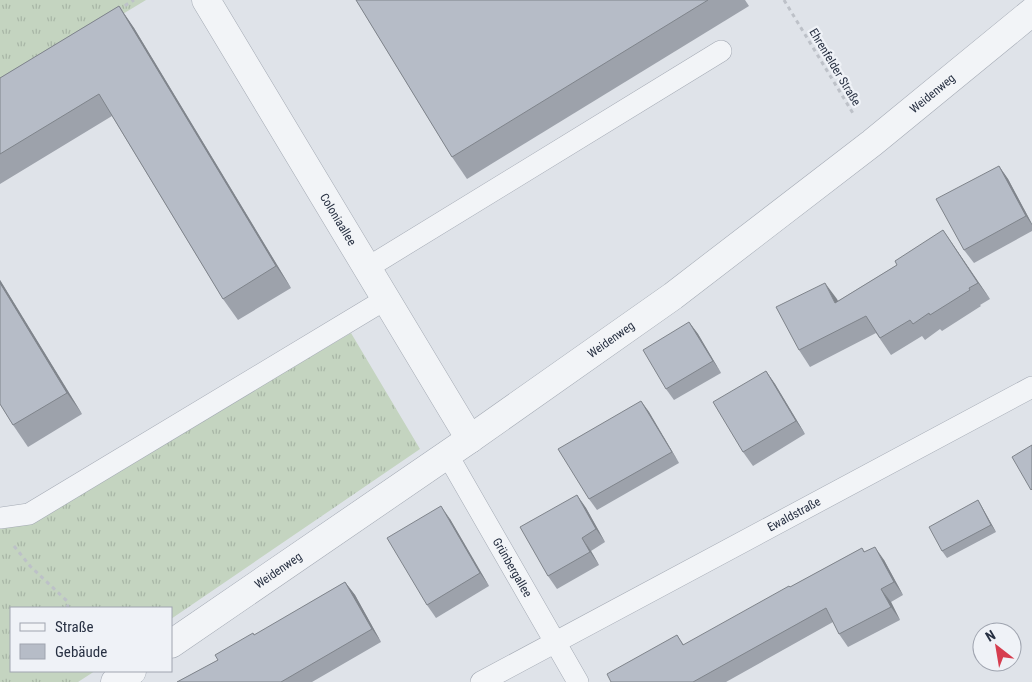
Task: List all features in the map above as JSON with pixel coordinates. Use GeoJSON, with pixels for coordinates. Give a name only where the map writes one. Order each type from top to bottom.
{"type":"FeatureCollection","features":[{"type":"Feature","properties":{"kind":"street","name":"Coloniaallee"},"geometry":{"type":"LineString","coordinates":[[206,0],[470,439]]}},
{"type":"Feature","properties":{"kind":"street","name":"Weidenweg"},"geometry":{"type":"LineString","coordinates":[[172,643],[470,439],[673,296],[872,144],[1032,12]]}},
{"type":"Feature","properties":{"kind":"street"},"geometry":{"type":"LineString","coordinates":[[115,682],[130,672]]}},
{"type":"Feature","properties":{"kind":"lane"},"geometry":{"type":"LineString","coordinates":[[367,268],[721,51]]}},
{"type":"Feature","properties":{"kind":"lane"},"geometry":{"type":"LineString","coordinates":[[0,518],[29,514],[386,299]]}},
{"type":"Feature","properties":{"kind":"lane","name":"Ewaldstraße"},"geometry":{"type":"LineString","coordinates":[[555,642],[1032,387]]}},
{"type":"Feature","properties":{"kind":"lane","name":"Grünbergallee"},"geometry":{"type":"LineString","coordinates":[[447,454],[578,682]]}},
{"type":"Feature","properties":{"kind":"lane"},"geometry":{"type":"LineString","coordinates":[[481,682],[555,642]]}},
{"type":"Feature","properties":{"kind":"path"},"geometry":{"type":"LineString","coordinates":[[118,10],[134,0]]}},
{"type":"Feature","properties":{"kind":"path","name":"Ehrenfelder Straße"},"geometry":{"type":"LineString","coordinates":[[784,0],[872,144]]}},
{"type":"Feature","properties":{"kind":"path"},"geometry":{"type":"LineString","coordinates":[[12,544],[30,566],[67,601],[68,607]]}},
{"type":"Feature","properties":{"kind":"green space"},"geometry":{"type":"Polygon","coordinates":[[[0,0],[146,0],[0,88],[0,0]]]}},
{"type":"Feature","properties":{"kind":"green space"},"geometry":{"type":"Polygon","coordinates":[[[351,333],[420,449],[172,618],[172,607],[10,607],[10,672],[93,672],[78,682],[0,682],[0,528],[31,521],[351,333]]]}},
{"type":"Feature","properties":{"kind":"building"},"geometry":{"type":"Polygon","coordinates":[[[356,0],[708,0],[452,157],[356,0]]]}},
{"type":"Feature","properties":{"kind":"building"},"geometry":{"type":"Polygon","coordinates":[[[119,6],[276,266],[223,299],[99,94],[0,154],[0,78],[119,6]]]}},
{"type":"Feature","properties":{"kind":"building"},"geometry":{"type":"Polygon","coordinates":[[[999,166],[1026,216],[964,250],[936,199],[999,166]]]}},
{"type":"Feature","properties":{"kind":"building"},"geometry":{"type":"Polygon","coordinates":[[[943,230],[978,283],[969,288],[970,290],[930,315],[929,313],[913,324],[910,320],[880,338],[866,316],[799,350],[776,307],[825,283],[835,303],[897,265],[895,261],[943,230]]]}},
{"type":"Feature","properties":{"kind":"building"},"geometry":{"type":"Polygon","coordinates":[[[0,283],[67,393],[13,425],[0,404],[0,283]]]}},
{"type":"Feature","properties":{"kind":"building"},"geometry":{"type":"Polygon","coordinates":[[[689,322],[713,361],[666,389],[643,350],[689,322]]]}},
{"type":"Feature","properties":{"kind":"building"},"geometry":{"type":"Polygon","coordinates":[[[766,371],[796,421],[743,452],[713,402],[766,371]]]}},
{"type":"Feature","properties":{"kind":"building"},"geometry":{"type":"Polygon","coordinates":[[[641,401],[672,452],[589,499],[558,449],[641,401]]]}},
{"type":"Feature","properties":{"kind":"building"},"geometry":{"type":"Polygon","coordinates":[[[1032,445],[1032,489],[1031,490],[1012,457],[1032,445]]]}},
{"type":"Feature","properties":{"kind":"building"},"geometry":{"type":"Polygon","coordinates":[[[577,495],[596,529],[582,538],[590,552],[548,576],[520,527],[577,495]]]}},
{"type":"Feature","properties":{"kind":"building"},"geometry":{"type":"Polygon","coordinates":[[[978,500],[991,525],[942,551],[929,527],[978,500]]]}},
{"type":"Feature","properties":{"kind":"building"},"geometry":{"type":"Polygon","coordinates":[[[441,506],[480,573],[427,605],[387,538],[441,506]]]}},
{"type":"Feature","properties":{"kind":"building"},"geometry":{"type":"Polygon","coordinates":[[[875,547],[894,582],[881,589],[891,607],[839,634],[826,608],[693,682],[611,682],[607,674],[677,635],[683,645],[862,548],[864,552],[875,547]]]}},
{"type":"Feature","properties":{"kind":"building"},"geometry":{"type":"Polygon","coordinates":[[[345,582],[372,629],[281,682],[177,682],[218,660],[215,655],[253,633],[254,635],[345,582]]]}}]}
